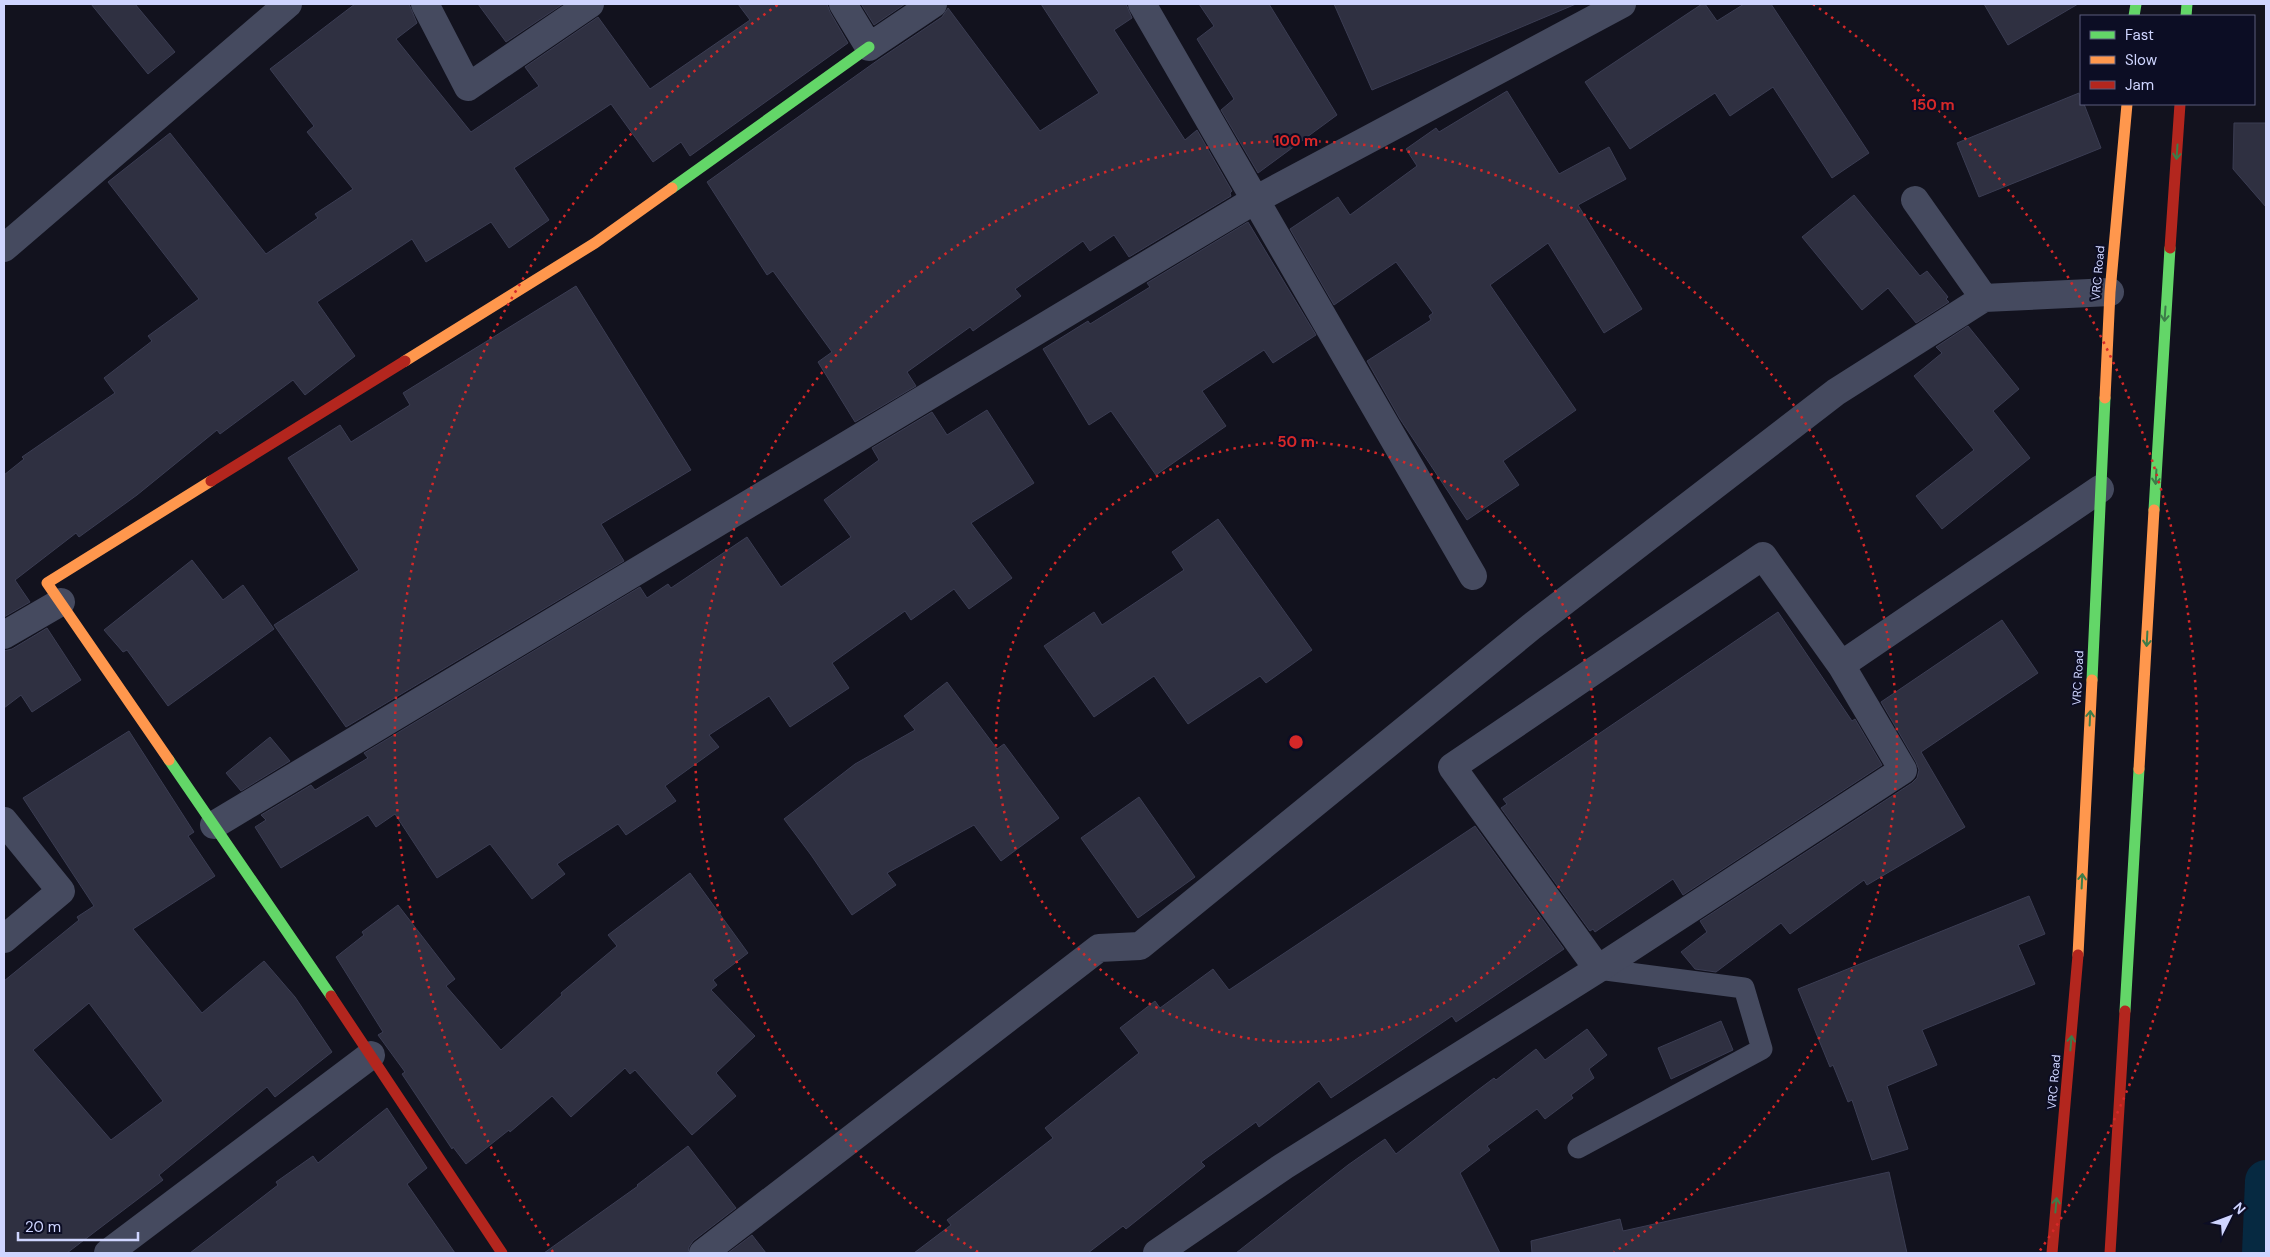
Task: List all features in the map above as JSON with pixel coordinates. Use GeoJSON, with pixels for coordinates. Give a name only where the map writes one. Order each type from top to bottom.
{"type":"FeatureCollection","features":[{"type":"Feature","properties":{"kind":"main road"},"geometry":{"type":"LineString","coordinates":[[502,1253],[371,1055],[47,583],[595,243],[869,47]]}},
{"type":"Feature","properties":{"kind":"main road","name":"VRC Road"},"geometry":{"type":"LineString","coordinates":[[2052,1253],[2078,964],[2110,292],[2126,105]]}},
{"type":"Feature","properties":{"kind":"main road"},"geometry":{"type":"LineString","coordinates":[[2110,1253],[2125,1032],[2162,363],[2180,105]]}},
{"type":"Feature","properties":{"kind":"street"},"geometry":{"type":"LineString","coordinates":[[4,248],[288,4]]}},
{"type":"Feature","properties":{"kind":"street"},"geometry":{"type":"LineString","coordinates":[[425,4],[468,87],[590,4]]}},
{"type":"Feature","properties":{"kind":"street"},"geometry":{"type":"LineString","coordinates":[[843,4],[869,47],[933,4]]}},
{"type":"Feature","properties":{"kind":"street"},"geometry":{"type":"LineString","coordinates":[[1142,4],[1473,576]]}},
{"type":"Feature","properties":{"kind":"street"},"geometry":{"type":"LineString","coordinates":[[214,825],[1255,200],[1622,4]]}},
{"type":"Feature","properties":{"kind":"street"},"geometry":{"type":"LineString","coordinates":[[1915,200],[1984,298]]}},
{"type":"Feature","properties":{"kind":"street"},"geometry":{"type":"LineString","coordinates":[[703,1253],[1099,948],[1140,946],[1530,628],[1828,398],[1984,298],[2110,292]]}},
{"type":"Feature","properties":{"kind":"street"},"geometry":{"type":"LineString","coordinates":[[1842,665],[2100,489]]}},
{"type":"Feature","properties":{"kind":"street"},"geometry":{"type":"LineString","coordinates":[[1157,1253],[1284,1166],[1598,969],[1903,770],[1842,665],[1763,556],[1452,767],[1598,969]]}},
{"type":"Feature","properties":{"kind":"street"},"geometry":{"type":"LineString","coordinates":[[4,635],[61,602]]}},
{"type":"Feature","properties":{"kind":"street"},"geometry":{"type":"LineString","coordinates":[[4,821],[61,891],[4,939]]}},
{"type":"Feature","properties":{"kind":"street"},"geometry":{"type":"LineString","coordinates":[[108,1253],[371,1055]]}},
{"type":"Feature","properties":{"kind":"lane"},"geometry":{"type":"LineString","coordinates":[[1578,1148],[1762,1049],[1744,988],[1598,969]]}},
{"type":"Feature","properties":{"kind":"building"},"geometry":{"type":"Polygon","coordinates":[[[91,4],[135,4],[175,52],[148,74],[91,4]]]}},
{"type":"Feature","properties":{"kind":"building"},"geometry":{"type":"Polygon","coordinates":[[[355,4],[409,4],[417,23],[396,39],[471,132],[539,86],[525,67],[598,17],[650,89],[750,20],[738,4],[827,4],[848,43],[690,156],[681,142],[653,162],[611,104],[514,168],[549,220],[509,248],[491,222],[426,262],[412,239],[317,302],[355,356],[305,395],[293,380],[220,434],[217,430],[137,495],[79,537],[76,533],[15,580],[30,602],[4,617],[4,475],[24,459],[22,457],[115,393],[104,378],[152,341],[148,336],[199,299],[108,182],[170,133],[266,254],[318,218],[315,214],[353,189],[307,132],[314,126],[270,69],[355,4]]]}},
{"type":"Feature","properties":{"kind":"building"},"geometry":{"type":"Polygon","coordinates":[[[478,4],[563,4],[506,42],[478,4]]]}},
{"type":"Feature","properties":{"kind":"building"},"geometry":{"type":"Polygon","coordinates":[[[861,4],[905,4],[874,25],[861,4]]]}},
{"type":"Feature","properties":{"kind":"building"},"geometry":{"type":"Polygon","coordinates":[[[1041,4],[1126,4],[1132,18],[1114,30],[1185,140],[1197,130],[1232,191],[1230,193],[1231,196],[1129,257],[1114,235],[1090,251],[1083,241],[1015,289],[1021,296],[973,331],[970,327],[907,372],[916,386],[855,422],[818,362],[832,352],[773,271],[767,275],[707,182],[878,60],[942,17],[948,8],[1040,131],[1099,93],[1041,4]]]}},
{"type":"Feature","properties":{"kind":"building"},"geometry":{"type":"Polygon","coordinates":[[[1199,4],[1269,4],[1337,115],[1258,173],[1221,110],[1234,99],[1197,39],[1214,26],[1199,4]]]}},
{"type":"Feature","properties":{"kind":"building"},"geometry":{"type":"Polygon","coordinates":[[[1334,4],[1576,4],[1372,90],[1334,4]]]}},
{"type":"Feature","properties":{"kind":"building"},"geometry":{"type":"Polygon","coordinates":[[[1702,4],[1705,4],[1717,21],[1744,4],[1771,4],[1869,153],[1832,178],[1773,87],[1730,116],[1715,93],[1630,149],[1585,82],[1702,4]]]}},
{"type":"Feature","properties":{"kind":"building"},"geometry":{"type":"Polygon","coordinates":[[[1984,4],[2078,4],[2008,45],[1984,4]]]}},
{"type":"Feature","properties":{"kind":"building"},"geometry":{"type":"Polygon","coordinates":[[[1507,91],[1559,174],[1609,147],[1626,179],[1578,205],[1642,309],[1604,333],[1548,243],[1490,285],[1576,410],[1503,461],[1519,485],[1467,520],[1400,419],[1367,361],[1431,320],[1429,316],[1433,313],[1396,262],[1334,305],[1290,229],[1338,197],[1350,215],[1417,166],[1406,149],[1436,128],[1439,132],[1507,91]]]}},
{"type":"Feature","properties":{"kind":"building"},"geometry":{"type":"Polygon","coordinates":[[[2079,93],[2080,105],[2084,105],[2101,148],[1979,197],[1957,143],[2079,93]]]}},
{"type":"Feature","properties":{"kind":"building"},"geometry":{"type":"Polygon","coordinates":[[[2234,123],[2266,123],[2266,207],[2233,169],[2234,123]]]}},
{"type":"Feature","properties":{"kind":"building"},"geometry":{"type":"Polygon","coordinates":[[[1854,195],[1920,276],[1927,271],[1948,297],[1946,299],[1949,302],[1916,323],[1888,288],[1862,310],[1802,237],[1854,195]]]}},
{"type":"Feature","properties":{"kind":"building"},"geometry":{"type":"Polygon","coordinates":[[[1248,222],[1316,335],[1273,363],[1264,350],[1202,391],[1226,426],[1156,475],[1111,411],[1089,425],[1043,349],[1088,321],[1090,324],[1150,287],[1147,283],[1248,222]]]}},
{"type":"Feature","properties":{"kind":"building"},"geometry":{"type":"Polygon","coordinates":[[[576,286],[691,470],[601,524],[624,561],[346,727],[274,625],[359,570],[288,458],[340,425],[351,442],[410,405],[403,393],[576,286]]]}},
{"type":"Feature","properties":{"kind":"building"},"geometry":{"type":"Polygon","coordinates":[[[1968,326],[2019,389],[1993,411],[2030,458],[1942,529],[1916,496],[1974,450],[1914,376],[1942,353],[1936,347],[1968,326]]]}},
{"type":"Feature","properties":{"kind":"building"},"geometry":{"type":"Polygon","coordinates":[[[987,410],[1034,483],[971,523],[1012,578],[969,609],[954,589],[911,620],[905,611],[832,663],[849,688],[790,727],[769,696],[709,735],[719,747],[665,786],[676,801],[626,835],[618,824],[557,864],[565,874],[532,899],[490,844],[437,878],[395,814],[376,827],[368,815],[281,868],[255,827],[266,820],[261,815],[311,785],[315,790],[368,758],[364,753],[640,587],[647,598],[668,584],[671,588],[747,537],[781,587],[851,537],[824,500],[879,460],[872,448],[932,412],[947,435],[987,410]]]}},
{"type":"Feature","properties":{"kind":"building"},"geometry":{"type":"Polygon","coordinates":[[[1218,519],[1312,650],[1266,683],[1260,676],[1188,724],[1154,676],[1094,717],[1044,646],[1094,612],[1102,625],[1184,570],[1172,552],[1218,519]]]}},
{"type":"Feature","properties":{"kind":"building"},"geometry":{"type":"Polygon","coordinates":[[[192,560],[223,600],[243,585],[274,629],[168,706],[127,650],[123,652],[104,630],[192,560]]]}},
{"type":"Feature","properties":{"kind":"building"},"geometry":{"type":"Polygon","coordinates":[[[1778,612],[1852,721],[1855,719],[1882,765],[1683,895],[1673,879],[1595,932],[1593,929],[1590,931],[1501,808],[1507,804],[1503,799],[1778,612]]]}},
{"type":"Feature","properties":{"kind":"building"},"geometry":{"type":"Polygon","coordinates":[[[2002,620],[2038,673],[1921,752],[1965,827],[1867,885],[1864,880],[1790,934],[1781,923],[1716,972],[1695,969],[1681,952],[1707,932],[1700,921],[1917,778],[1919,770],[1916,762],[1881,702],[2002,620]]]}},
{"type":"Feature","properties":{"kind":"building"},"geometry":{"type":"Polygon","coordinates":[[[47,628],[81,680],[32,712],[21,695],[4,708],[4,651],[12,649],[47,628]]]}},
{"type":"Feature","properties":{"kind":"building"},"geometry":{"type":"Polygon","coordinates":[[[947,682],[997,749],[1004,744],[1059,818],[1001,861],[974,825],[887,873],[896,885],[852,915],[784,819],[855,764],[915,730],[904,716],[947,682]]]}},
{"type":"Feature","properties":{"kind":"building"},"geometry":{"type":"Polygon","coordinates":[[[129,731],[194,832],[188,836],[215,876],[133,929],[202,1013],[264,961],[295,997],[332,1052],[275,1097],[267,1087],[159,1175],[163,1180],[67,1253],[4,1253],[4,981],[79,920],[77,917],[94,906],[23,798],[129,731]],[[89,1003],[33,1050],[111,1140],[163,1101],[89,1003]]]}},
{"type":"Feature","properties":{"kind":"building"},"geometry":{"type":"Polygon","coordinates":[[[270,737],[290,761],[241,791],[226,773],[270,737]]]}},
{"type":"Feature","properties":{"kind":"building"},"geometry":{"type":"Polygon","coordinates":[[[1139,797],[1195,877],[1138,918],[1081,838],[1139,797]]]}},
{"type":"Feature","properties":{"kind":"building"},"geometry":{"type":"Polygon","coordinates":[[[1475,826],[1564,949],[1456,1022],[1452,1016],[1331,1098],[1319,1081],[1259,1127],[1256,1122],[1201,1162],[1205,1166],[1126,1229],[1123,1226],[1088,1253],[914,1253],[951,1225],[947,1220],[1053,1138],[1045,1128],[1139,1053],[1120,1028],[1155,1001],[1160,1008],[1213,969],[1229,990],[1475,826]]]}},
{"type":"Feature","properties":{"kind":"building"},"geometry":{"type":"Polygon","coordinates":[[[690,873],[748,953],[713,980],[717,985],[711,990],[755,1036],[716,1073],[736,1096],[692,1135],[635,1070],[630,1074],[625,1068],[571,1117],[552,1096],[510,1132],[509,1130],[466,1164],[453,1147],[452,1149],[402,1074],[405,1072],[378,1035],[383,1032],[336,957],[364,935],[362,932],[398,905],[455,979],[446,986],[501,1050],[562,995],[561,993],[617,946],[608,935],[690,873]]]}},
{"type":"Feature","properties":{"kind":"building"},"geometry":{"type":"Polygon","coordinates":[[[2029,896],[2045,934],[2018,945],[2035,984],[1922,1030],[1937,1065],[1887,1086],[1908,1149],[1872,1160],[1852,1100],[1848,1102],[1833,1065],[1830,1067],[1798,989],[2029,896]]]}},
{"type":"Feature","properties":{"kind":"building"},"geometry":{"type":"Polygon","coordinates":[[[1721,1021],[1733,1050],[1671,1079],[1658,1048],[1721,1021]]]}},
{"type":"Feature","properties":{"kind":"building"},"geometry":{"type":"Polygon","coordinates":[[[1587,1029],[1607,1055],[1589,1069],[1594,1078],[1571,1095],[1573,1098],[1545,1119],[1537,1109],[1487,1146],[1490,1150],[1460,1173],[1500,1253],[1236,1253],[1348,1165],[1385,1139],[1396,1154],[1494,1078],[1496,1080],[1536,1049],[1545,1060],[1587,1029]]]}},
{"type":"Feature","properties":{"kind":"building"},"geometry":{"type":"Polygon","coordinates":[[[387,1108],[427,1168],[407,1184],[455,1253],[190,1253],[278,1185],[276,1182],[313,1156],[318,1163],[387,1108]]]}},
{"type":"Feature","properties":{"kind":"building"},"geometry":{"type":"Polygon","coordinates":[[[688,1146],[736,1208],[693,1241],[688,1253],[544,1253],[638,1186],[688,1146]]]}},
{"type":"Feature","properties":{"kind":"building"},"geometry":{"type":"Polygon","coordinates":[[[1889,1172],[1907,1253],[1532,1253],[1531,1241],[1620,1219],[1623,1231],[1889,1172]]]}},
{"type":"Feature","properties":{"kind":"building"},"geometry":{"type":"Polygon","coordinates":[[[752,1235],[766,1253],[728,1253],[752,1235]]]}},
{"type":"Feature","properties":{"kind":"waterway"},"geometry":{"type":"LineString","coordinates":[[2263,1253],[2266,1181]]}},
{"type":"Feature","properties":{"kind":"traffic: fast"},"geometry":{"type":"LineString","coordinates":[[2134,15],[2136,4]]}},
{"type":"Feature","properties":{"kind":"traffic: fast"},"geometry":{"type":"LineString","coordinates":[[2186,15],[2187,4]]}},
{"type":"Feature","properties":{"kind":"traffic: fast"},"geometry":{"type":"LineString","coordinates":[[672,188],[869,47]]}},
{"type":"Feature","properties":{"kind":"traffic: fast"},"geometry":{"type":"LineString","coordinates":[[2154,510],[2170,248]]}},
{"type":"Feature","properties":{"kind":"traffic: fast"},"geometry":{"type":"LineString","coordinates":[[2092,680],[2105,398]]}},
{"type":"Feature","properties":{"kind":"traffic: fast"},"geometry":{"type":"LineString","coordinates":[[169,760],[331,996]]}},
{"type":"Feature","properties":{"kind":"traffic: fast"},"geometry":{"type":"LineString","coordinates":[[2125,1011],[2139,769]]}},
{"type":"Feature","properties":{"kind":"traffic: slow"},"geometry":{"type":"LineString","coordinates":[[2105,398],[2110,292],[2127,105]]}},
{"type":"Feature","properties":{"kind":"traffic: slow"},"geometry":{"type":"LineString","coordinates":[[405,361],[595,243],[672,188]]}},
{"type":"Feature","properties":{"kind":"traffic: slow"},"geometry":{"type":"LineString","coordinates":[[169,760],[47,583],[211,481]]}},
{"type":"Feature","properties":{"kind":"traffic: slow"},"geometry":{"type":"LineString","coordinates":[[2139,769],[2154,510]]}},
{"type":"Feature","properties":{"kind":"traffic: slow"},"geometry":{"type":"LineString","coordinates":[[2078,955],[2092,680]]}},
{"type":"Feature","properties":{"kind":"traffic: jam"},"geometry":{"type":"LineString","coordinates":[[2170,248],[2180,105]]}},
{"type":"Feature","properties":{"kind":"traffic: jam"},"geometry":{"type":"LineString","coordinates":[[211,481],[405,361]]}},
{"type":"Feature","properties":{"kind":"traffic: jam"},"geometry":{"type":"LineString","coordinates":[[2052,1253],[2078,955]]}},
{"type":"Feature","properties":{"kind":"traffic: jam"},"geometry":{"type":"LineString","coordinates":[[331,996],[502,1253]]}},
{"type":"Feature","properties":{"kind":"traffic: jam"},"geometry":{"type":"LineString","coordinates":[[2110,1253],[2125,1011]]}}]}
